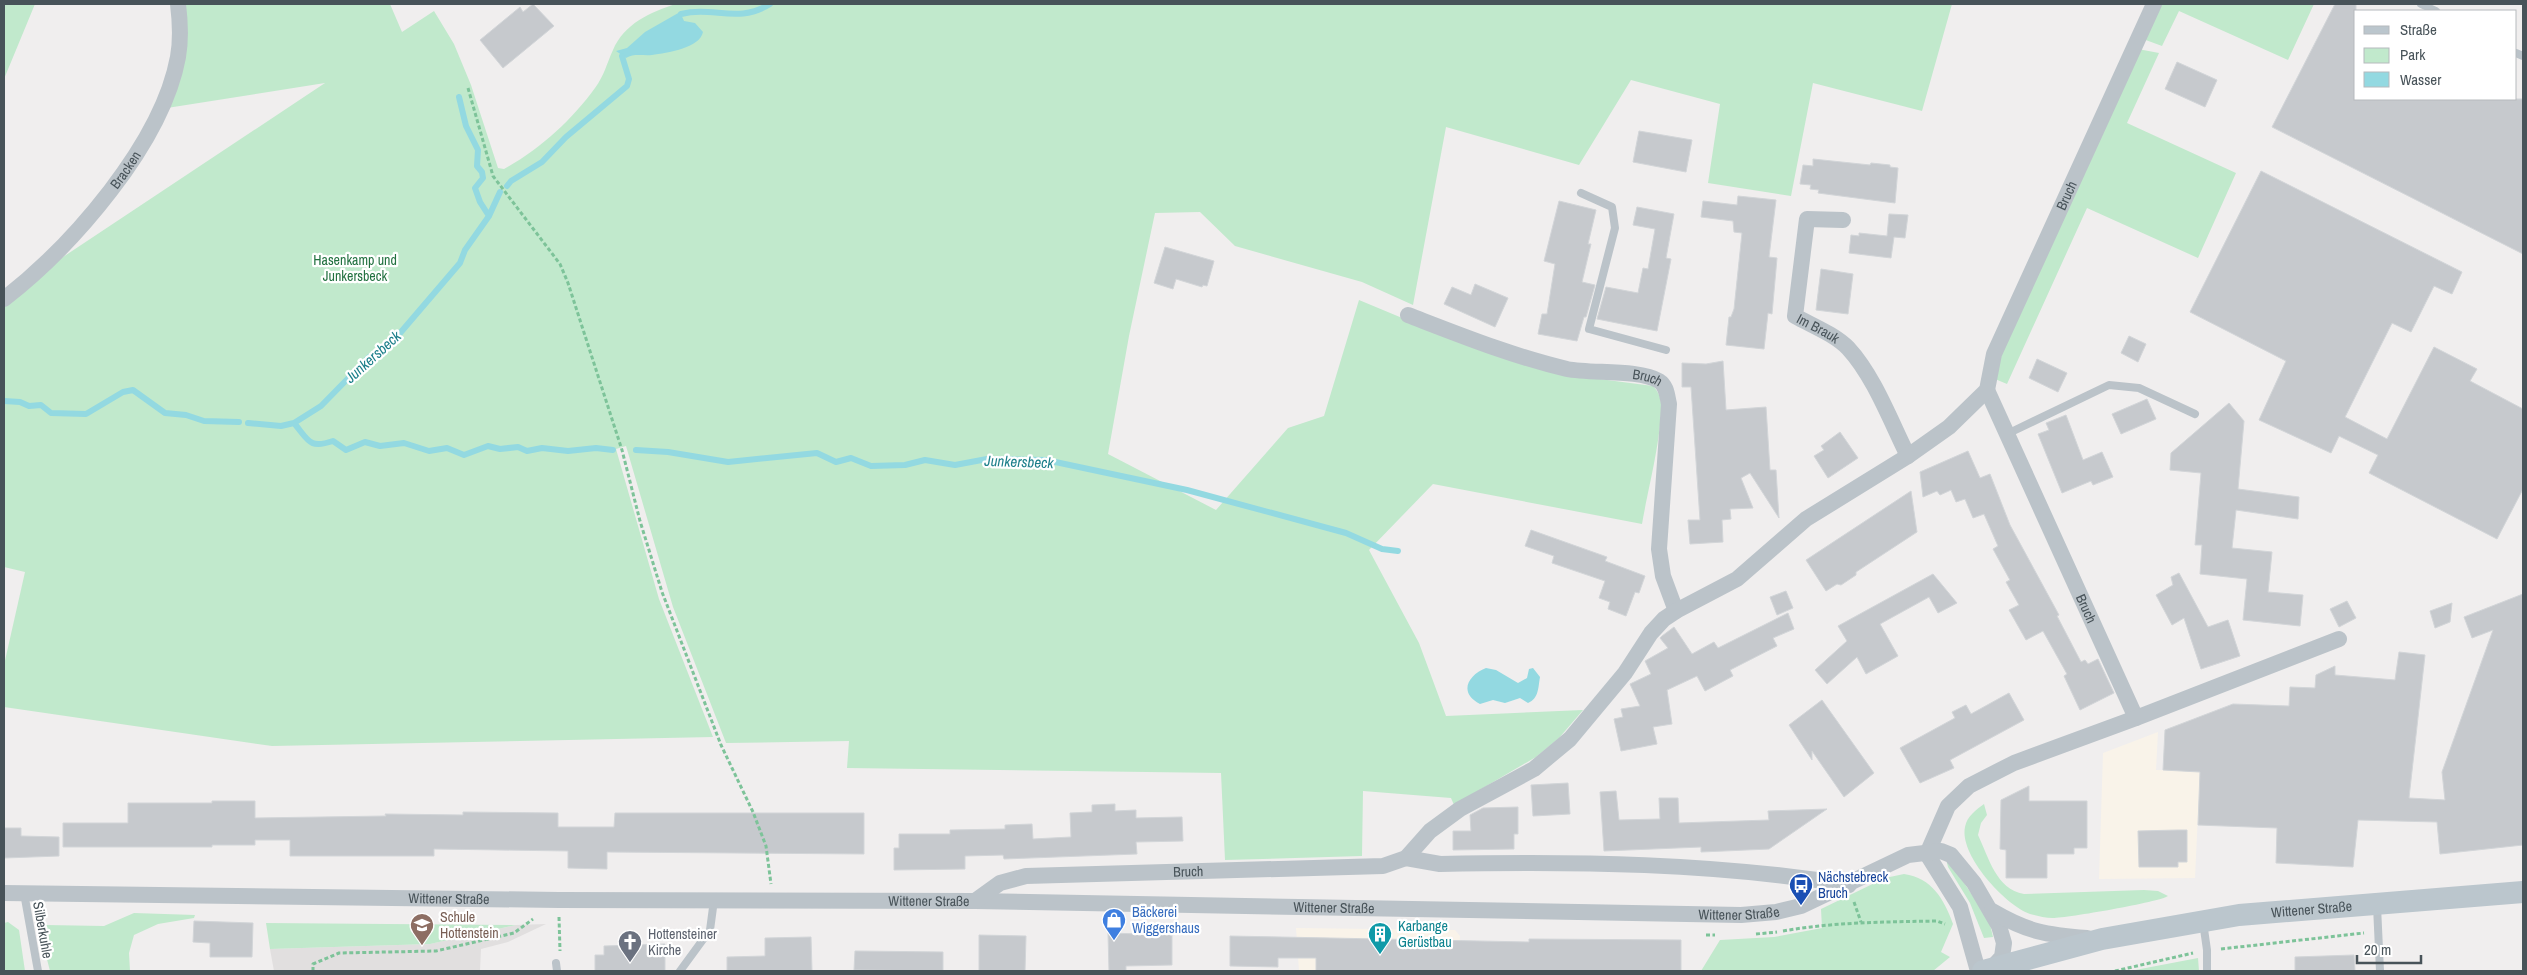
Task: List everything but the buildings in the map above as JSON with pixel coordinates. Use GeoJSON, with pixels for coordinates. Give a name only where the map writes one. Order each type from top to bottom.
{"type":"FeatureCollection","features":[{"type":"Feature","properties":{"kind":"main road","name":"Wittener Straße"},"geometry":{"type":"LineString","coordinates":[[1984,971],[2102,939],[2202,920],[2239,915],[2523,892]]}},
{"type":"Feature","properties":{"kind":"street","name":"Bracken"},"geometry":{"type":"LineString","coordinates":[[4,299],[32,277],[80,228],[128,168],[162,105],[178,57],[180,18],[178,4]]}},
{"type":"Feature","properties":{"kind":"street","name":"Bruch"},"geometry":{"type":"LineString","coordinates":[[1406,858],[1430,831],[1460,809],[1534,769],[1570,738],[1625,672],[1652,633],[1676,610],[1737,579],[1806,519],[1908,456],[1949,427],[1986,390],[1994,354],[2154,4]]}},
{"type":"Feature","properties":{"kind":"street","name":"Im Brauk"},"geometry":{"type":"LineString","coordinates":[[1843,220],[1806,219],[1795,316],[1829,334],[1848,348],[1864,369],[1908,456]]}},
{"type":"Feature","properties":{"kind":"street","name":"Bruch"},"geometry":{"type":"LineString","coordinates":[[1408,315],[1509,353],[1569,370],[1629,375],[1660,381],[1665,388],[1669,404],[1659,549],[1663,576],[1676,610]]}},
{"type":"Feature","properties":{"kind":"street","name":"Bruch"},"geometry":{"type":"LineString","coordinates":[[1986,390],[2136,718]]}},
{"type":"Feature","properties":{"kind":"street"},"geometry":{"type":"LineString","coordinates":[[1984,971],[1960,907],[1927,854],[1948,806],[1969,786],[2014,763],[2136,718],[2338,638]]}},
{"type":"Feature","properties":{"kind":"street","name":"Wittener Straße"},"geometry":{"type":"LineString","coordinates":[[4,894],[559,900],[975,901],[1741,915],[1776,912],[1801,906],[1849,885],[1908,855],[1942,851],[1950,855],[1974,883],[1999,926],[2004,943],[2002,957],[1984,971]]}},
{"type":"Feature","properties":{"kind":"street","name":"Bruch"},"geometry":{"type":"LineString","coordinates":[[975,901],[1000,883],[1026,876],[1383,866],[1406,858],[1440,864],[1666,866],[1795,876],[1849,885]]}},
{"type":"Feature","properties":{"kind":"street","name":"Wittener Straße"},"geometry":{"type":"LineString","coordinates":[[1988,908],[2011,922],[2048,936],[2102,939]]}},
{"type":"Feature","properties":{"kind":"lane"},"geometry":{"type":"LineString","coordinates":[[2421,4],[2434,10]]}},
{"type":"Feature","properties":{"kind":"lane"},"geometry":{"type":"LineString","coordinates":[[1582,193],[1612,207],[1615,228],[1589,329],[1666,350]]}},
{"type":"Feature","properties":{"kind":"lane"},"geometry":{"type":"LineString","coordinates":[[2007,434],[2109,385],[2139,388],[2195,414]]}},
{"type":"Feature","properties":{"kind":"lane","name":"Silberkuhle"},"geometry":{"type":"LineString","coordinates":[[24,893],[38,971]]}},
{"type":"Feature","properties":{"kind":"lane"},"geometry":{"type":"LineString","coordinates":[[680,971],[710,930],[714,900]]}},
{"type":"Feature","properties":{"kind":"lane"},"geometry":{"type":"LineString","coordinates":[[2377,904],[2380,971]]}},
{"type":"Feature","properties":{"kind":"lane"},"geometry":{"type":"LineString","coordinates":[[2202,920],[2207,950],[2207,971]]}},
{"type":"Feature","properties":{"kind":"path"},"geometry":{"type":"LineString","coordinates":[[468,88],[493,176],[560,264],[568,283],[622,450],[640,520],[662,592],[720,745],[753,812],[766,846],[773,900]]}},
{"type":"Feature","properties":{"kind":"path"},"geometry":{"type":"LineString","coordinates":[[558,963],[559,900]]}},
{"type":"Feature","properties":{"kind":"path"},"geometry":{"type":"LineString","coordinates":[[313,971],[313,964],[339,953],[436,951],[514,933],[559,900]]}},
{"type":"Feature","properties":{"kind":"path"},"geometry":{"type":"LineString","coordinates":[[1776,912],[1781,932],[1824,924],[1937,921],[1944,923],[1950,930]]}},
{"type":"Feature","properties":{"kind":"path"},"geometry":{"type":"LineString","coordinates":[[2115,971],[2207,950],[2377,931]]}},
{"type":"Feature","properties":{"kind":"shaded area"},"geometry":{"type":"Polygon","coordinates":[[[2158,732],[2156,770],[2200,771],[2195,878],[2099,879],[2103,753],[2158,732]]]}},
{"type":"Feature","properties":{"kind":"shaded area","name":"Schule Hottenstein"},"geometry":{"type":"Polygon","coordinates":[[[546,924],[508,942],[481,949],[480,971],[274,971],[270,949],[430,944],[516,925],[546,924]]]}},
{"type":"Feature","properties":{"kind":"shaded area","name":"Karbange Gerüstbau"},"geometry":{"type":"Polygon","coordinates":[[[1296,928],[1455,930],[1460,936],[1458,971],[1299,971],[1296,928]]]}},
{"type":"Feature","properties":{"kind":"green space"},"geometry":{"type":"Polygon","coordinates":[[[4,4],[35,4],[4,79],[4,4]]]}},
{"type":"Feature","properties":{"kind":"green space","name":"Hasenkamp und Junkersbeck"},"geometry":{"type":"Polygon","coordinates":[[[184,4],[390,4],[402,32],[434,11],[454,44],[471,85],[498,168],[504,169],[530,153],[554,133],[586,100],[603,74],[618,41],[631,26],[648,15],[676,4],[1952,4],[1922,111],[1813,83],[1791,196],[1708,183],[1720,104],[1631,80],[1579,165],[1446,127],[1413,305],[1362,282],[1235,246],[1200,212],[1155,213],[1129,336],[1108,454],[1216,510],[1288,428],[1324,416],[1359,300],[1407,320],[1569,375],[1653,386],[1661,403],[1657,447],[1642,524],[1433,484],[1369,550],[1419,643],[1446,716],[1583,710],[1559,738],[1536,757],[1454,805],[1451,798],[1363,791],[1362,856],[1225,860],[1221,773],[847,768],[849,741],[726,743],[673,607],[626,446],[616,449],[659,599],[713,737],[272,746],[4,707],[4,665],[25,572],[4,567],[4,306],[60,259],[325,83],[167,108],[184,4]]]}},
{"type":"Feature","properties":{"kind":"green space"},"geometry":{"type":"Polygon","coordinates":[[[2156,4],[2314,4],[2288,60],[2179,11],[2162,46],[2143,39],[2156,4]]]}},
{"type":"Feature","properties":{"kind":"green space"},"geometry":{"type":"Polygon","coordinates":[[[2138,49],[2159,53],[2127,123],[2236,173],[2198,258],[2087,208],[2007,384],[1995,379],[1993,361],[2138,49]]]}},
{"type":"Feature","properties":{"kind":"green space"},"geometry":{"type":"Polygon","coordinates":[[[1984,804],[1987,815],[1981,823],[1978,835],[2000,879],[2014,891],[2024,894],[2144,890],[2158,891],[2168,896],[2132,906],[2053,918],[2030,914],[2020,909],[2008,901],[1986,878],[1969,851],[1965,838],[1966,823],[1972,814],[1984,804]]]}},
{"type":"Feature","properties":{"kind":"green space"},"geometry":{"type":"Polygon","coordinates":[[[1950,862],[1989,920],[1993,937],[1984,938],[1970,903],[1948,867],[1947,863],[1950,862]]]}},
{"type":"Feature","properties":{"kind":"green space"},"geometry":{"type":"Polygon","coordinates":[[[1904,874],[1922,880],[1936,891],[1953,924],[1941,952],[1950,957],[1933,971],[1701,971],[1720,940],[1774,937],[1822,928],[1821,909],[1885,878],[1904,874]]]}},
{"type":"Feature","properties":{"kind":"green space"},"geometry":{"type":"Polygon","coordinates":[[[134,913],[195,915],[194,918],[158,924],[134,935],[129,953],[130,971],[50,971],[42,940],[46,925],[104,926],[134,913]]]}},
{"type":"Feature","properties":{"kind":"green space"},"geometry":{"type":"Polygon","coordinates":[[[8,922],[19,930],[25,971],[4,971],[4,923],[8,922]]]}},
{"type":"Feature","properties":{"kind":"green space"},"geometry":{"type":"Polygon","coordinates":[[[266,923],[516,925],[430,944],[270,949],[266,923]]]}},
{"type":"Feature","properties":{"kind":"green space"},"geometry":{"type":"Polygon","coordinates":[[[2198,958],[2199,971],[2130,971],[2198,958]]]}},
{"type":"Feature","properties":{"kind":"water"},"geometry":{"type":"Polygon","coordinates":[[[680,12],[684,21],[695,23],[703,32],[701,38],[690,46],[674,51],[626,58],[616,51],[627,48],[645,32],[680,12]]]}},
{"type":"Feature","properties":{"kind":"water"},"geometry":{"type":"Polygon","coordinates":[[[1486,668],[1496,670],[1518,683],[1527,678],[1529,669],[1533,668],[1540,677],[1536,695],[1528,703],[1520,698],[1505,703],[1493,700],[1480,704],[1469,695],[1467,690],[1468,684],[1474,675],[1486,668]]]}},
{"type":"Feature","properties":{"kind":"waterway","name":"Junkersbeck"},"geometry":{"type":"LineString","coordinates":[[681,14],[693,12],[747,13],[770,4]]}},
{"type":"Feature","properties":{"kind":"waterway","name":"Junkersbeck"},"geometry":{"type":"LineString","coordinates":[[507,186],[511,181],[542,162],[566,137],[627,86],[629,79],[622,56]]}},
{"type":"Feature","properties":{"kind":"waterway"},"geometry":{"type":"LineString","coordinates":[[459,97],[466,126],[478,150],[477,166],[482,172],[483,178],[475,188],[480,202],[489,216]]}},
{"type":"Feature","properties":{"kind":"waterway","name":"Junkersbeck"},"geometry":{"type":"LineString","coordinates":[[248,423],[281,426],[294,423],[321,406],[368,358],[395,339],[460,263],[465,250],[489,216],[500,192]]}},
{"type":"Feature","properties":{"kind":"waterway","name":"Junkersbeck"},"geometry":{"type":"LineString","coordinates":[[4,401],[20,402],[29,406],[41,405],[51,413],[86,414],[123,392],[133,390],[165,413],[186,415],[204,421],[239,422]]}},
{"type":"Feature","properties":{"kind":"waterway"},"geometry":{"type":"LineString","coordinates":[[294,423],[310,442],[319,444],[333,441],[346,450],[365,442],[380,446],[404,443],[429,451],[447,448],[464,455],[488,446],[500,449],[518,447],[527,451],[542,448],[568,451],[596,448],[613,450]]}},
{"type":"Feature","properties":{"kind":"waterway","name":"Junkersbeck"},"geometry":{"type":"LineString","coordinates":[[636,450],[668,452],[728,462],[817,453],[836,462],[851,458],[871,466],[905,465],[925,460],[955,465],[987,459],[1046,460],[1187,490],[1346,533],[1382,549],[1398,551]]}},
{"type":"Feature","properties":{"kind":"place","name":"Nächstebreck Bruch"},"geometry":{"type":"Point","coordinates":[1801,906]}},
{"type":"Feature","properties":{"kind":"place","name":"Bäckerei Wiggershaus"},"geometry":{"type":"Point","coordinates":[1114,941]}},
{"type":"Feature","properties":{"kind":"place","name":"Schule Hottenstein"},"geometry":{"type":"Point","coordinates":[422,946]}},
{"type":"Feature","properties":{"kind":"place","name":"Karbange Gerüstbau"},"geometry":{"type":"Point","coordinates":[1380,955]}},
{"type":"Feature","properties":{"kind":"place","name":"Hottensteiner Kirche"},"geometry":{"type":"Point","coordinates":[630,963]}}]}
